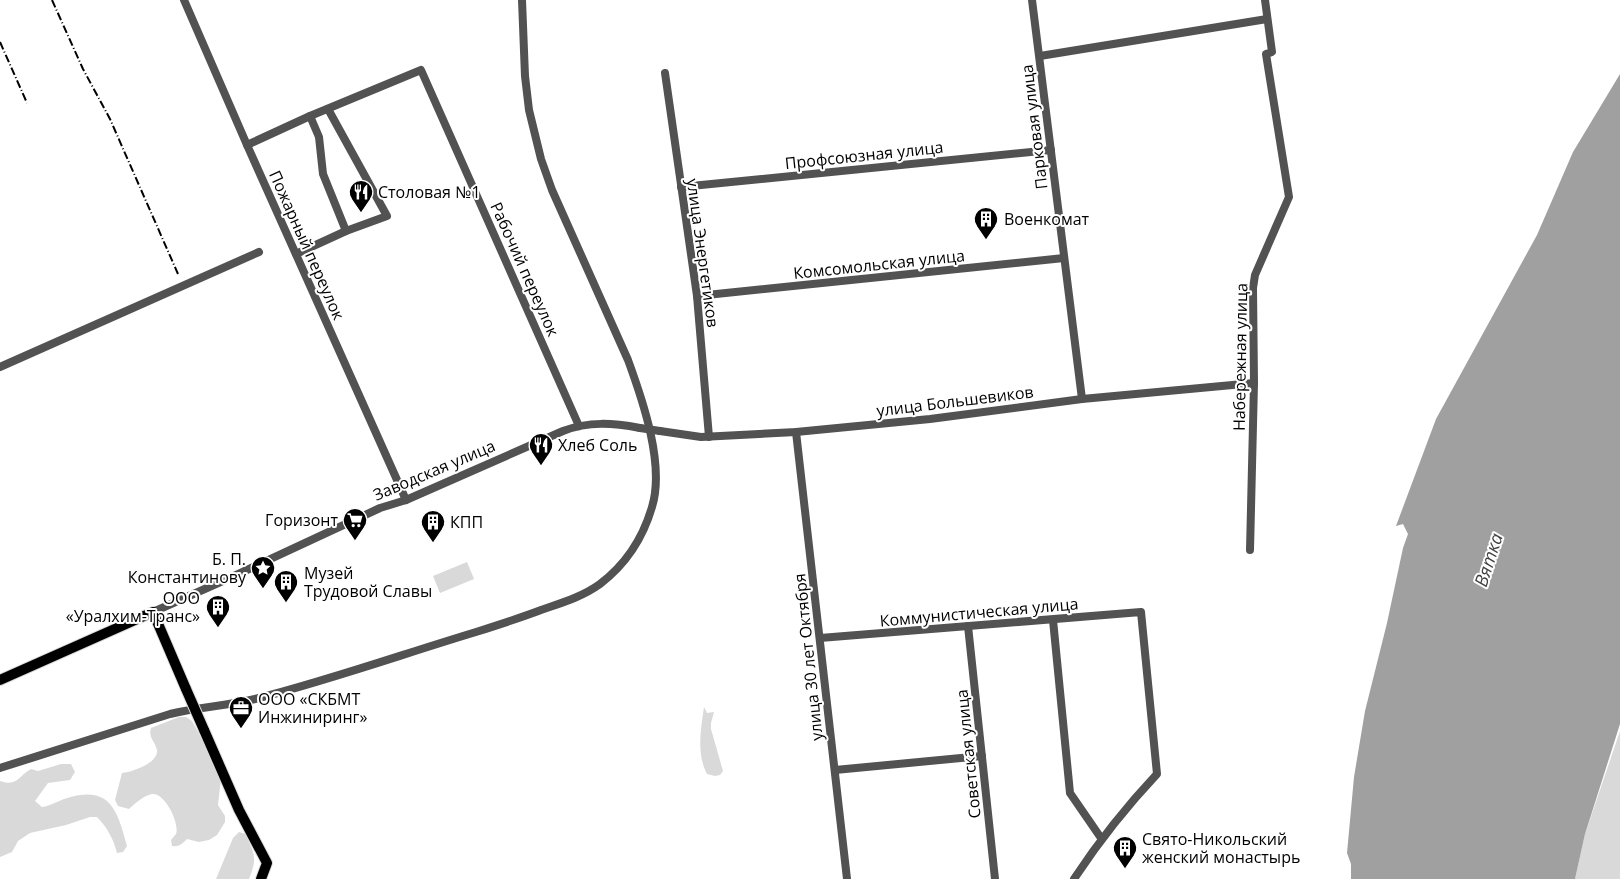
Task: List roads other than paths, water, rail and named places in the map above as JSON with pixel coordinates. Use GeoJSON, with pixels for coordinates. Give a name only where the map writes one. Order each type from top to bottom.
{"type":"FeatureCollection","features":[{"type":"Feature","properties":{"kind":"main road","name":"Заводская улица"},"geometry":{"type":"LineString","coordinates":[[0,680],[153,612]]}},
{"type":"Feature","properties":{"kind":"main road"},"geometry":{"type":"LineString","coordinates":[[153,612],[239,810],[267,863],[261,879]]}},
{"type":"Feature","properties":{"kind":"street","name":"Пожарный переулок"},"geometry":{"type":"LineString","coordinates":[[184,0],[406,500]]}},
{"type":"Feature","properties":{"kind":"street"},"geometry":{"type":"LineString","coordinates":[[0,768],[170,714],[197,707],[254,699],[288,690],[568,601],[591,590],[606,579],[618,568],[635,545],[646,523],[655,498],[655,458],[628,360],[552,190],[541,159],[532,128],[526,83],[522,0]]}},
{"type":"Feature","properties":{"kind":"street","name":"Парковая улица"},"geometry":{"type":"LineString","coordinates":[[1032,0],[1082,399]]}},
{"type":"Feature","properties":{"kind":"street","name":"Набережная улица"},"geometry":{"type":"LineString","coordinates":[[1250,550],[1254,382],[1252,299],[1255,276],[1289,196],[1266,54],[1272,52],[1265,0]]}},
{"type":"Feature","properties":{"kind":"street"},"geometry":{"type":"LineString","coordinates":[[1040,56],[1267,19]]}},
{"type":"Feature","properties":{"kind":"street","name":"Рабочий переулок"},"geometry":{"type":"LineString","coordinates":[[328,109],[421,70],[579,426]]}},
{"type":"Feature","properties":{"kind":"street","name":"улица Энергетиков"},"geometry":{"type":"LineString","coordinates":[[665,73],[697,296],[710,437]]}},
{"type":"Feature","properties":{"kind":"street"},"geometry":{"type":"LineString","coordinates":[[247,145],[328,109],[387,216],[346,231],[296,254]]}},
{"type":"Feature","properties":{"kind":"street"},"geometry":{"type":"LineString","coordinates":[[310,116],[319,137],[323,174],[346,231]]}},
{"type":"Feature","properties":{"kind":"street","name":"Профсоюзная улица"},"geometry":{"type":"LineString","coordinates":[[681,188],[1051,150]]}},
{"type":"Feature","properties":{"kind":"street"},"geometry":{"type":"LineString","coordinates":[[0,366],[259,252]]}},
{"type":"Feature","properties":{"kind":"street","name":"Комсомольская улица"},"geometry":{"type":"LineString","coordinates":[[697,296],[1064,258]]}},
{"type":"Feature","properties":{"kind":"street","name":"улица Большевиков"},"geometry":{"type":"LineString","coordinates":[[640,428],[710,437],[796,432],[1082,399],[1254,382]]}},
{"type":"Feature","properties":{"kind":"street","name":"Заводская улица"},"geometry":{"type":"LineString","coordinates":[[153,612],[380,508],[406,500],[579,426],[611,424],[640,428]]}},
{"type":"Feature","properties":{"kind":"street","name":"улица 30 лет Октября"},"geometry":{"type":"LineString","coordinates":[[796,432],[847,879]]}},
{"type":"Feature","properties":{"kind":"street","name":"Коммунистическая улица"},"geometry":{"type":"LineString","coordinates":[[820,638],[1140,612],[1157,774],[1130,802],[1101,838]]}},
{"type":"Feature","properties":{"kind":"street"},"geometry":{"type":"LineString","coordinates":[[1053,620],[1070,793],[1101,838],[1074,879]]}},
{"type":"Feature","properties":{"kind":"street","name":"Советская улица"},"geometry":{"type":"LineString","coordinates":[[968,626],[995,879]]}},
{"type":"Feature","properties":{"kind":"street"},"geometry":{"type":"LineString","coordinates":[[834,770],[982,756]]}},
{"type":"Feature","properties":{"kind":"water","name":"Вятка"},"geometry":{"type":"Polygon","coordinates":[[[1620,74],[1620,724],[1585,834],[1575,879],[1351,879],[1351,864],[1347,853],[1354,777],[1365,711],[1403,548],[1408,534],[1403,524],[1396,526],[1436,419],[1537,235],[1573,152],[1620,74]]]}},
{"type":"Feature","properties":{"kind":"railway"},"geometry":{"type":"LineString","coordinates":[[52,0],[83,69],[110,119],[178,274]]}},
{"type":"Feature","properties":{"kind":"railway"},"geometry":{"type":"LineString","coordinates":[[0,42],[27,103]]}},
{"type":"Feature","properties":{"kind":"place","name":"Столовая №1"},"geometry":{"type":"Point","coordinates":[361,213]}},
{"type":"Feature","properties":{"kind":"place","name":"Военкомат"},"geometry":{"type":"Point","coordinates":[986,240]}},
{"type":"Feature","properties":{"kind":"place","name":"Хлеб Соль"},"geometry":{"type":"Point","coordinates":[541,466]}},
{"type":"Feature","properties":{"kind":"place","name":"Горизонт"},"geometry":{"type":"Point","coordinates":[355,541]}},
{"type":"Feature","properties":{"kind":"place","name":"КПП"},"geometry":{"type":"Point","coordinates":[433,543]}},
{"type":"Feature","properties":{"kind":"place","name":"Б. П. Константинову"},"geometry":{"type":"Point","coordinates":[263,589]}},
{"type":"Feature","properties":{"kind":"place","name":"Музей Трудовой Славы"},"geometry":{"type":"Point","coordinates":[286,603]}},
{"type":"Feature","properties":{"kind":"place","name":"ООО «Уралхим-Транс»"},"geometry":{"type":"Point","coordinates":[218,628]}},
{"type":"Feature","properties":{"kind":"place","name":"ООО «СКБМТ Инжиниринг»"},"geometry":{"type":"Point","coordinates":[241,729]}},
{"type":"Feature","properties":{"kind":"place","name":"Свято-Никольский женский монастырь"},"geometry":{"type":"Point","coordinates":[1125,869]}}]}
